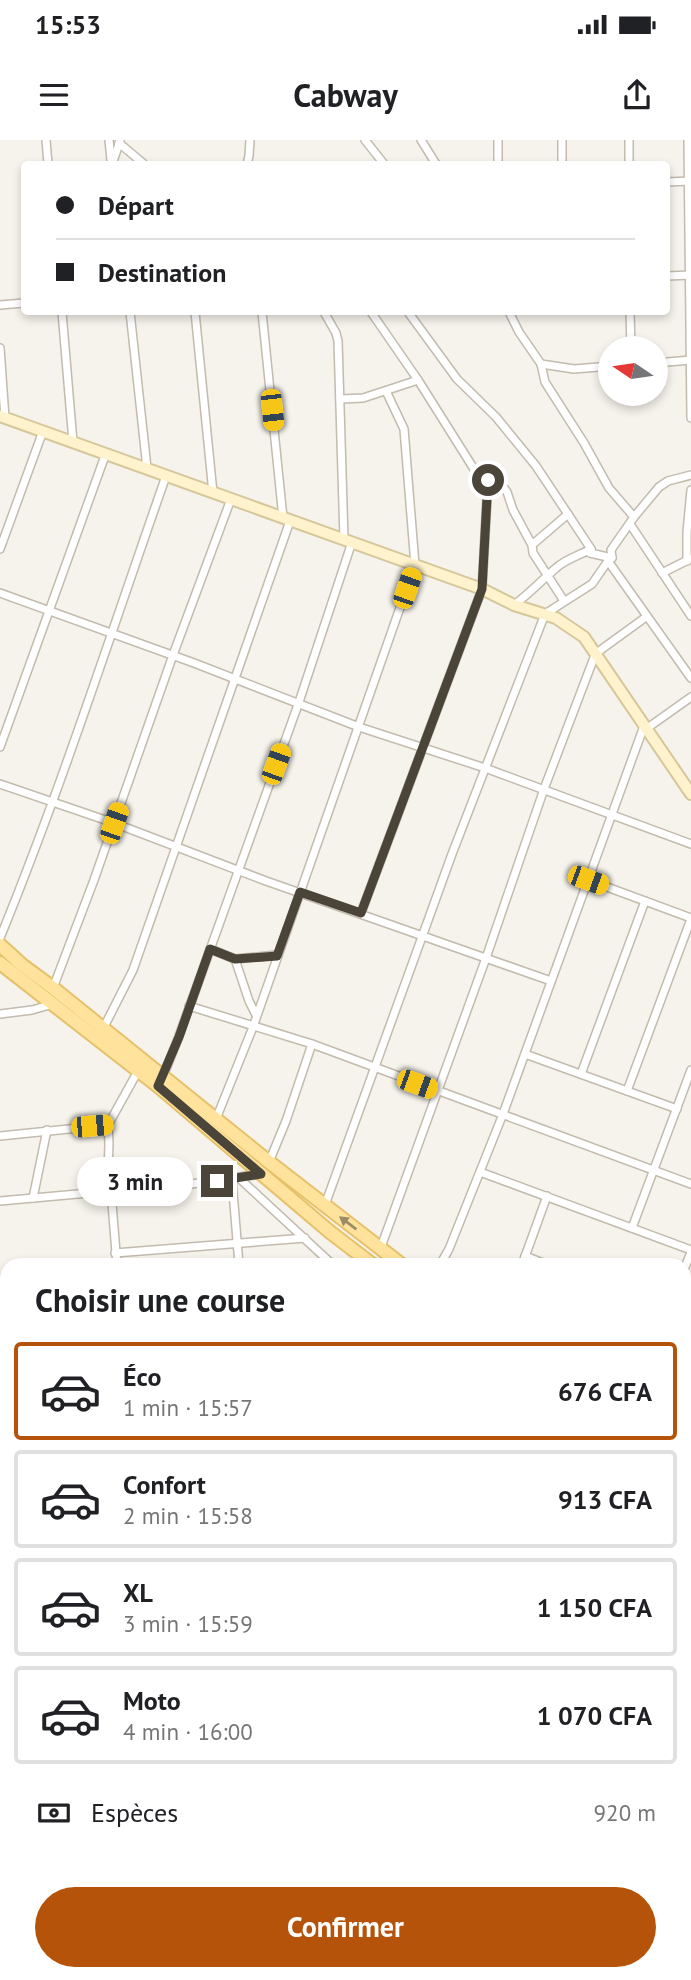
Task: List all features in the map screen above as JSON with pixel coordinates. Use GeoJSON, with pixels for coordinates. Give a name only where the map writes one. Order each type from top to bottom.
{"type":"FeatureCollection","features":[{"type":"Feature","properties":{"kind":"main road"},"geometry":{"type":"LineString","coordinates":[[0,945],[103,1030],[261,1174],[363,1258]]}},
{"type":"Feature","properties":{"kind":"main road"},"geometry":{"type":"LineString","coordinates":[[0,963],[138,1071],[160,1081],[216,1119],[393,1258]]}},
{"type":"Feature","properties":{"kind":"street"},"geometry":{"type":"LineString","coordinates":[[46,140],[48,161]]}},
{"type":"Feature","properties":{"kind":"street"},"geometry":{"type":"LineString","coordinates":[[109,140],[112,161]]}},
{"type":"Feature","properties":{"kind":"street"},"geometry":{"type":"LineString","coordinates":[[248,161],[250,140]]}},
{"type":"Feature","properties":{"kind":"street"},"geometry":{"type":"LineString","coordinates":[[365,140],[382,161]]}},
{"type":"Feature","properties":{"kind":"street"},"geometry":{"type":"LineString","coordinates":[[421,140],[434,161]]}},
{"type":"Feature","properties":{"kind":"street"},"geometry":{"type":"LineString","coordinates":[[429,152],[430,140]]}},
{"type":"Feature","properties":{"kind":"street"},"geometry":{"type":"LineString","coordinates":[[498,140],[498,161]]}},
{"type":"Feature","properties":{"kind":"street"},"geometry":{"type":"LineString","coordinates":[[562,140],[562,161]]}},
{"type":"Feature","properties":{"kind":"street"},"geometry":{"type":"LineString","coordinates":[[629,140],[629,161]]}},
{"type":"Feature","properties":{"kind":"street"},"geometry":{"type":"LineString","coordinates":[[688,140],[691,418]]}},
{"type":"Feature","properties":{"kind":"street"},"geometry":{"type":"LineString","coordinates":[[113,161],[120,142],[141,161]]}},
{"type":"Feature","properties":{"kind":"street"},"geometry":{"type":"LineString","coordinates":[[670,182],[690,181]]}},
{"type":"Feature","properties":{"kind":"street"},"geometry":{"type":"LineString","coordinates":[[670,276],[690,275]]}},
{"type":"Feature","properties":{"kind":"street"},"geometry":{"type":"LineString","coordinates":[[0,305],[21,303]]}},
{"type":"Feature","properties":{"kind":"street"},"geometry":{"type":"LineString","coordinates":[[62,315],[73,442]]}},
{"type":"Feature","properties":{"kind":"street"},"geometry":{"type":"LineString","coordinates":[[130,315],[147,468]]}},
{"type":"Feature","properties":{"kind":"street"},"geometry":{"type":"LineString","coordinates":[[195,315],[213,493]]}},
{"type":"Feature","properties":{"kind":"street"},"geometry":{"type":"LineString","coordinates":[[103,1030],[133,970],[236,679],[287,519],[262,315]]}},
{"type":"Feature","properties":{"kind":"street"},"geometry":{"type":"LineString","coordinates":[[160,1081],[299,702],[348,541],[338,337],[326,315]]}},
{"type":"Feature","properties":{"kind":"street"},"geometry":{"type":"LineString","coordinates":[[373,315],[480,477],[502,485],[532,545],[533,553],[564,601]]}},
{"type":"Feature","properties":{"kind":"street"},"geometry":{"type":"LineString","coordinates":[[410,315],[457,379],[496,416],[536,466],[591,549],[590,553],[610,559],[646,617],[691,678]]}},
{"type":"Feature","properties":{"kind":"street"},"geometry":{"type":"LineString","coordinates":[[510,315],[541,364],[545,382],[691,616]]}},
{"type":"Feature","properties":{"kind":"street"},"geometry":{"type":"LineString","coordinates":[[630,315],[631,336]]}},
{"type":"Feature","properties":{"kind":"street"},"geometry":{"type":"LineString","coordinates":[[0,348],[2,417],[482,589],[514,605],[556,618],[584,638],[691,794]]}},
{"type":"Feature","properties":{"kind":"street"},"geometry":{"type":"LineString","coordinates":[[668,362],[690,360]]}},
{"type":"Feature","properties":{"kind":"street"},"geometry":{"type":"LineString","coordinates":[[541,364],[574,369],[598,367]]}},
{"type":"Feature","properties":{"kind":"street"},"geometry":{"type":"LineString","coordinates":[[341,399],[363,398],[418,380]]}},
{"type":"Feature","properties":{"kind":"street"},"geometry":{"type":"LineString","coordinates":[[216,1119],[253,1027],[415,565],[404,429],[386,391]]}},
{"type":"Feature","properties":{"kind":"street"},"geometry":{"type":"LineString","coordinates":[[0,549],[43,431]]}},
{"type":"Feature","properties":{"kind":"street"},"geometry":{"type":"LineString","coordinates":[[0,747],[106,453]]}},
{"type":"Feature","properties":{"kind":"street"},"geometry":{"type":"LineString","coordinates":[[0,938],[52,802],[166,475]]}},
{"type":"Feature","properties":{"kind":"street"},"geometry":{"type":"LineString","coordinates":[[325,1205],[485,768],[545,614],[592,584],[610,559],[611,550],[659,487],[668,481],[691,475]]}},
{"type":"Feature","properties":{"kind":"street"},"geometry":{"type":"LineString","coordinates":[[361,913],[482,589],[488,480]]}},
{"type":"Feature","properties":{"kind":"street"},"geometry":{"type":"LineString","coordinates":[[662,573],[689,560],[687,532],[691,490]]}},
{"type":"Feature","properties":{"kind":"street"},"geometry":{"type":"LineString","coordinates":[[53,988],[231,499]]}},
{"type":"Feature","properties":{"kind":"street"},"geometry":{"type":"LineString","coordinates":[[532,545],[568,514]]}},
{"type":"Feature","properties":{"kind":"street"},"geometry":{"type":"LineString","coordinates":[[514,605],[556,568],[591,549]]}},
{"type":"Feature","properties":{"kind":"street"},"geometry":{"type":"LineString","coordinates":[[0,593],[299,702],[359,727],[485,768],[691,844]]}},
{"type":"Feature","properties":{"kind":"street"},"geometry":{"type":"LineString","coordinates":[[380,1247],[595,654],[646,617]]}},
{"type":"Feature","properties":{"kind":"street"},"geometry":{"type":"LineString","coordinates":[[444,1258],[503,1114],[645,728],[691,697]]}},
{"type":"Feature","properties":{"kind":"street"},"geometry":{"type":"LineString","coordinates":[[0,783],[551,981]]}},
{"type":"Feature","properties":{"kind":"street"},"geometry":{"type":"LineString","coordinates":[[588,880],[691,919],[627,1091]]}},
{"type":"Feature","properties":{"kind":"street"},"geometry":{"type":"LineString","coordinates":[[581,1074],[645,901]]}},
{"type":"Feature","properties":{"kind":"street"},"geometry":{"type":"LineString","coordinates":[[210,949],[235,959],[277,956]]}},
{"type":"Feature","properties":{"kind":"street"},"geometry":{"type":"LineString","coordinates":[[235,959],[256,1015]]}},
{"type":"Feature","properties":{"kind":"street"},"geometry":{"type":"LineString","coordinates":[[0,1014],[32,1010],[52,1004]]}},
{"type":"Feature","properties":{"kind":"street"},"geometry":{"type":"LineString","coordinates":[[189,1006],[312,1044],[691,1184]]}},
{"type":"Feature","properties":{"kind":"street"},"geometry":{"type":"LineString","coordinates":[[269,1162],[312,1044]]}},
{"type":"Feature","properties":{"kind":"street"},"geometry":{"type":"LineString","coordinates":[[525,1054],[677,1109]]}},
{"type":"Feature","properties":{"kind":"street"},"geometry":{"type":"LineString","coordinates":[[632,1228],[691,1070]]}},
{"type":"Feature","properties":{"kind":"street"},"geometry":{"type":"LineString","coordinates":[[116,1258],[108,1173],[108,1125],[138,1071]]}},
{"type":"Feature","properties":{"kind":"street"},"geometry":{"type":"LineString","coordinates":[[0,1136],[108,1125]]}},
{"type":"Feature","properties":{"kind":"street"},"geometry":{"type":"LineString","coordinates":[[33,1198],[47,1130]]}},
{"type":"Feature","properties":{"kind":"street"},"geometry":{"type":"LineString","coordinates":[[480,1172],[691,1251]]}},
{"type":"Feature","properties":{"kind":"street"},"geometry":{"type":"LineString","coordinates":[[0,1201],[171,1187],[261,1174]]}},
{"type":"Feature","properties":{"kind":"street"},"geometry":{"type":"LineString","coordinates":[[236,1178],[326,1258]]}},
{"type":"Feature","properties":{"kind":"street"},"geometry":{"type":"LineString","coordinates":[[236,1178],[238,1258]]}},
{"type":"Feature","properties":{"kind":"street"},"geometry":{"type":"LineString","coordinates":[[530,1258],[525,1256],[547,1196]]}},
{"type":"Feature","properties":{"kind":"street"},"geometry":{"type":"LineString","coordinates":[[116,1253],[305,1238]]}},
{"type":"Feature","properties":{"kind":"route"},"geometry":{"type":"LineString","coordinates":[[217,1181],[261,1174],[158,1086],[179,1037],[210,949],[235,959],[277,956],[300,892],[361,913],[482,589],[488,480]]}}]}
